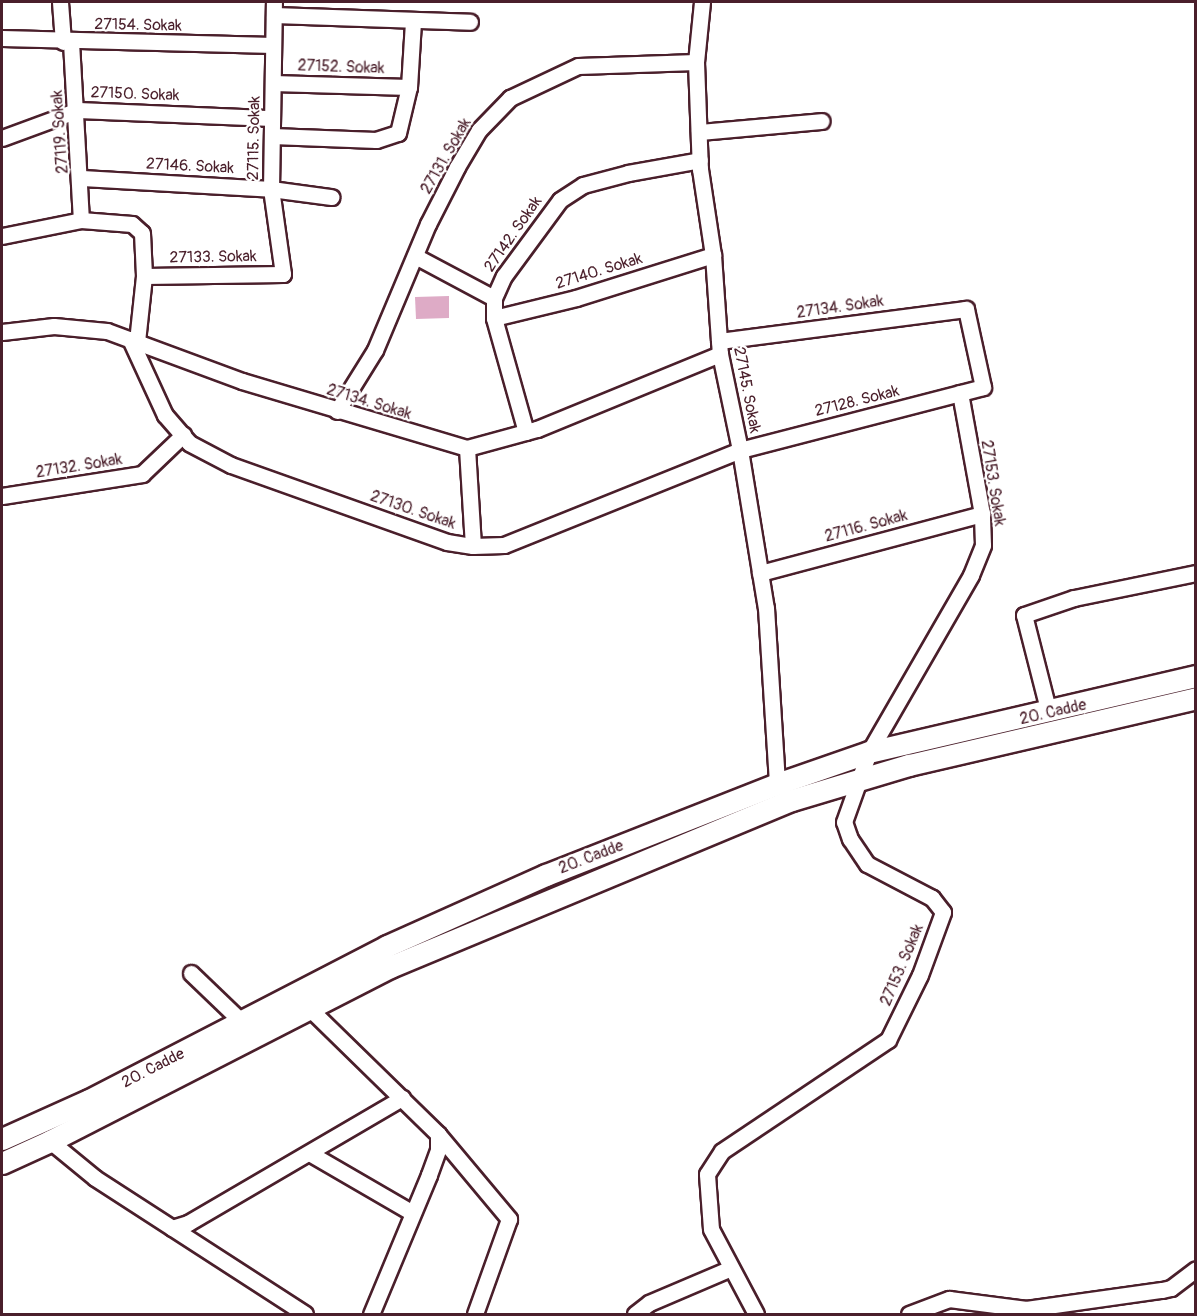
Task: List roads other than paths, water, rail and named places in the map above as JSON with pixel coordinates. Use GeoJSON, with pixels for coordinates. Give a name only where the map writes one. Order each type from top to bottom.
{"type":"FeatureCollection","features":[{"type":"Feature","properties":{"kind":"main road","name":"20. Cadde"},"geometry":{"type":"LineString","coordinates":[[2,1144],[11,1135],[242,1022],[387,946],[546,874],[777,784],[869,752],[1049,713],[1196,676]]}},
{"type":"Feature","properties":{"kind":"main road"},"geometry":{"type":"LineString","coordinates":[[2,1163],[50,1142],[390,967],[514,912],[792,800],[856,780],[1196,698]]}},
{"type":"Feature","properties":{"kind":"street","name":"27119. Sokak"},"geometry":{"type":"LineString","coordinates":[[60,2],[78,110],[81,220]]}},
{"type":"Feature","properties":{"kind":"street","name":"27145. Sokak"},"geometry":{"type":"LineString","coordinates":[[702,2],[696,62],[700,160],[713,255],[720,347],[740,450],[766,608],[777,784]]}},
{"type":"Feature","properties":{"kind":"street"},"geometry":{"type":"LineString","coordinates":[[274,8],[413,22],[470,22]]}},
{"type":"Feature","properties":{"kind":"street","name":"27115. Sokak"},"geometry":{"type":"LineString","coordinates":[[274,8],[271,189],[283,274]]}},
{"type":"Feature","properties":{"kind":"street"},"geometry":{"type":"LineString","coordinates":[[272,136],[376,140],[398,133],[409,87],[413,22]]}},
{"type":"Feature","properties":{"kind":"street","name":"27154. Sokak"},"geometry":{"type":"LineString","coordinates":[[2,38],[67,42],[273,45]]}},
{"type":"Feature","properties":{"kind":"street","name":"27131. Sokak"},"geometry":{"type":"LineString","coordinates":[[338,411],[375,350],[428,225],[479,130],[510,98],[578,66],[696,62]]}},
{"type":"Feature","properties":{"kind":"street","name":"27152. Sokak"},"geometry":{"type":"LineString","coordinates":[[273,83],[409,87]]}},
{"type":"Feature","properties":{"kind":"street","name":"27150. Sokak"},"geometry":{"type":"LineString","coordinates":[[2,138],[78,110],[272,118]]}},
{"type":"Feature","properties":{"kind":"street"},"geometry":{"type":"LineString","coordinates":[[699,132],[822,122]]}},
{"type":"Feature","properties":{"kind":"street","name":"27142. Sokak"},"geometry":{"type":"LineString","coordinates":[[526,432],[494,318],[494,298],[504,276],[560,200],[584,185],[628,173],[700,160]]}},
{"type":"Feature","properties":{"kind":"street","name":"27146. Sokak"},"geometry":{"type":"LineString","coordinates":[[81,178],[271,189],[331,197]]}},
{"type":"Feature","properties":{"kind":"street"},"geometry":{"type":"LineString","coordinates":[[2,236],[81,220],[132,224],[142,233],[144,276],[133,340]]}},
{"type":"Feature","properties":{"kind":"street","name":"27140. Sokak"},"geometry":{"type":"LineString","coordinates":[[494,318],[576,298],[713,255]]}},
{"type":"Feature","properties":{"kind":"street"},"geometry":{"type":"LineString","coordinates":[[416,256],[494,298]]}},
{"type":"Feature","properties":{"kind":"street","name":"27133. Sokak"},"geometry":{"type":"LineString","coordinates":[[144,276],[283,274]]}},
{"type":"Feature","properties":{"kind":"street","name":"27134. Sokak"},"geometry":{"type":"LineString","coordinates":[[2,332],[54,326],[107,331],[338,411],[467,448],[526,432],[720,347],[966,309],[983,387]]}},
{"type":"Feature","properties":{"kind":"street","name":"27130. Sokak"},"geometry":{"type":"LineString","coordinates":[[133,340],[165,415],[183,435],[231,465],[447,542],[473,546],[504,545],[740,450]]}},
{"type":"Feature","properties":{"kind":"street","name":"27128. Sokak"},"geometry":{"type":"LineString","coordinates":[[740,450],[983,387]]}},
{"type":"Feature","properties":{"kind":"street","name":"27153. Sokak"},"geometry":{"type":"LineString","coordinates":[[756,1314],[711,1229],[707,1174],[722,1151],[888,1040],[920,975],[943,912],[932,898],[867,864],[850,839],[844,822],[856,780],[869,752],[971,576],[983,545],[982,514],[960,393]]}},
{"type":"Feature","properties":{"kind":"street","name":"27132. Sokak"},"geometry":{"type":"LineString","coordinates":[[2,496],[142,474],[183,435]]}},
{"type":"Feature","properties":{"kind":"street"},"geometry":{"type":"LineString","coordinates":[[467,448],[473,546]]}},
{"type":"Feature","properties":{"kind":"street","name":"27116. Sokak"},"geometry":{"type":"LineString","coordinates":[[760,573],[982,514]]}},
{"type":"Feature","properties":{"kind":"street"},"geometry":{"type":"LineString","coordinates":[[1049,713],[1024,615],[1074,598],[1196,573]]}},
{"type":"Feature","properties":{"kind":"street"},"geometry":{"type":"LineString","coordinates":[[191,973],[242,1022]]}},
{"type":"Feature","properties":{"kind":"street"},"geometry":{"type":"LineString","coordinates":[[310,1009],[438,1134],[508,1219],[475,1314]]}},
{"type":"Feature","properties":{"kind":"street"},"geometry":{"type":"LineString","coordinates":[[172,1228],[188,1223],[311,1154],[402,1098]]}},
{"type":"Feature","properties":{"kind":"street"},"geometry":{"type":"LineString","coordinates":[[371,1314],[438,1150],[438,1134]]}},
{"type":"Feature","properties":{"kind":"street"},"geometry":{"type":"LineString","coordinates":[[50,1142],[95,1178],[305,1314]]}},
{"type":"Feature","properties":{"kind":"street"},"geometry":{"type":"LineString","coordinates":[[311,1154],[411,1212]]}},
{"type":"Feature","properties":{"kind":"street"},"geometry":{"type":"LineString","coordinates":[[635,1314],[649,1303],[731,1268]]}},
{"type":"Feature","properties":{"kind":"street"},"geometry":{"type":"LineString","coordinates":[[909,1314],[949,1299],[1026,1309],[1162,1290],[1171,1288],[1196,1269]]}}]}
